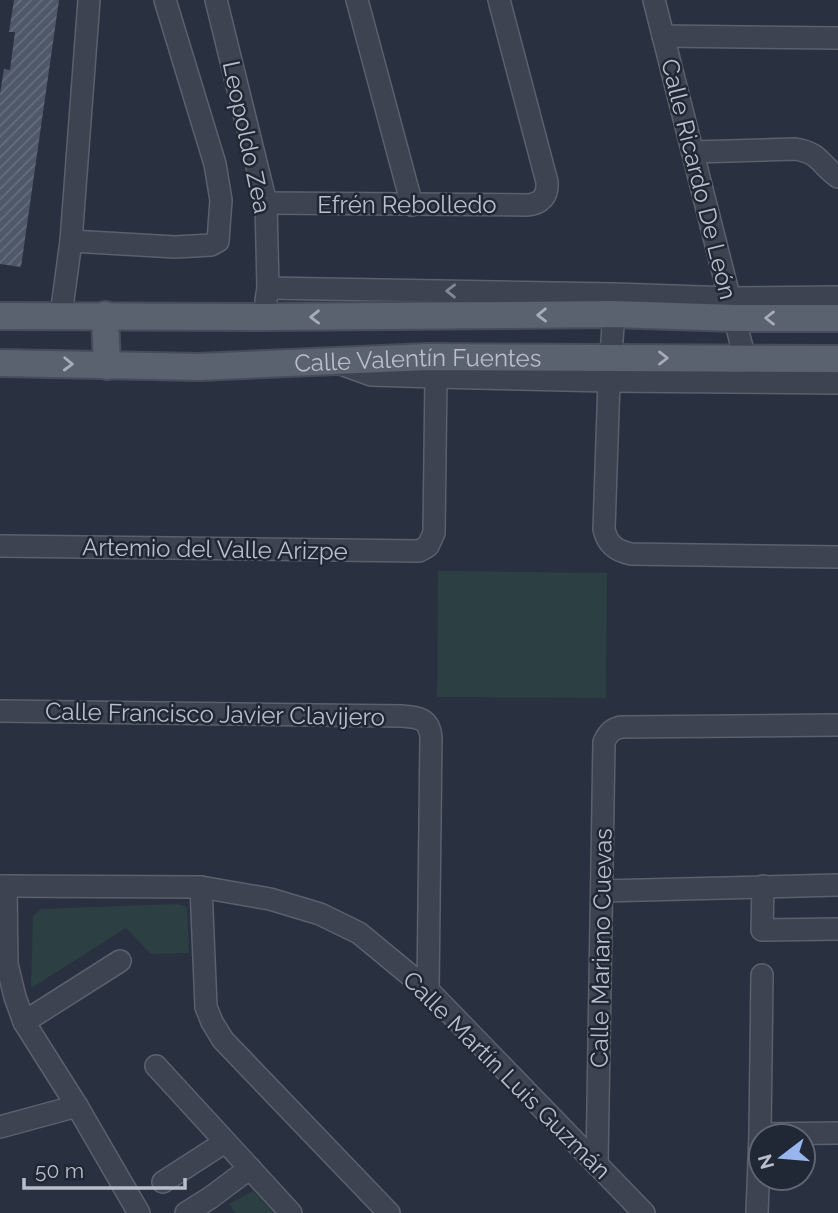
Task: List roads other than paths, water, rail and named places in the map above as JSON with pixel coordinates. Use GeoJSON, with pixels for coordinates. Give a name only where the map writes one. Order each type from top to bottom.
{"type":"FeatureCollection","features":[{"type":"Feature","properties":{"kind":"main road","name":"Calle Valentín Fuentes"},"geometry":{"type":"LineString","coordinates":[[0,316],[264,317],[615,304],[732,308],[838,318]]}},
{"type":"Feature","properties":{"kind":"main road"},"geometry":{"type":"LineString","coordinates":[[105,316],[107,366]]}},
{"type":"Feature","properties":{"kind":"main road","name":"Calle Valentín Fuentes"},"geometry":{"type":"LineString","coordinates":[[0,363],[199,368],[428,357],[611,369],[745,359],[838,359]]}},
{"type":"Feature","properties":{"kind":"street"},"geometry":{"type":"LineString","coordinates":[[61,315],[71,241],[89,0]]}},
{"type":"Feature","properties":{"kind":"street"},"geometry":{"type":"LineString","coordinates":[[71,241],[175,247],[211,245],[218,241],[221,200],[215,164],[165,0]]}},
{"type":"Feature","properties":{"kind":"street","name":"Leopoldo Zea"},"geometry":{"type":"LineString","coordinates":[[216,0],[266,203],[268,288],[264,317]]}},
{"type":"Feature","properties":{"kind":"street"},"geometry":{"type":"LineString","coordinates":[[357,0],[412,205]]}},
{"type":"Feature","properties":{"kind":"street","name":"Efrén Rebolledo"},"geometry":{"type":"LineString","coordinates":[[266,203],[527,205],[545,197],[547,182],[499,0]]}},
{"type":"Feature","properties":{"kind":"street","name":"Calle Ricardo De León"},"geometry":{"type":"LineString","coordinates":[[654,0],[745,359]]}},
{"type":"Feature","properties":{"kind":"street"},"geometry":{"type":"LineString","coordinates":[[663,36],[838,38]]}},
{"type":"Feature","properties":{"kind":"street"},"geometry":{"type":"LineString","coordinates":[[692,152],[805,150],[816,156],[838,177]]}},
{"type":"Feature","properties":{"kind":"street"},"geometry":{"type":"LineString","coordinates":[[268,288],[615,304],[604,529],[614,548],[631,554],[838,557]]}},
{"type":"Feature","properties":{"kind":"street"},"geometry":{"type":"LineString","coordinates":[[732,308],[838,297]]}},
{"type":"Feature","properties":{"kind":"street"},"geometry":{"type":"LineString","coordinates":[[331,361],[371,375],[436,377],[611,369],[838,383]]}},
{"type":"Feature","properties":{"kind":"street","name":"Artemio del Valle Arizpe"},"geometry":{"type":"LineString","coordinates":[[0,546],[413,552],[428,546],[434,533],[436,377]]}},
{"type":"Feature","properties":{"kind":"street","name":"Calle Francisco Javier Clavijero"},"geometry":{"type":"LineString","coordinates":[[0,711],[401,716],[422,719],[428,725],[432,737],[428,990]]}},
{"type":"Feature","properties":{"kind":"street","name":"Calle Mariano Cuevas"},"geometry":{"type":"LineString","coordinates":[[597,1165],[604,742],[614,729],[622,727],[838,725]]}},
{"type":"Feature","properties":{"kind":"street"},"geometry":{"type":"LineString","coordinates":[[602,891],[838,885]]}},
{"type":"Feature","properties":{"kind":"street"},"geometry":{"type":"LineString","coordinates":[[3,886],[8,964],[24,1022],[139,1213]]}},
{"type":"Feature","properties":{"kind":"street","name":"Calle Martín Luis Guzmán"},"geometry":{"type":"LineString","coordinates":[[3,886],[201,887],[270,898],[320,914],[359,933],[428,990],[597,1165],[632,1209]]}},
{"type":"Feature","properties":{"kind":"street"},"geometry":{"type":"LineString","coordinates":[[763,886],[762,930],[838,929]]}},
{"type":"Feature","properties":{"kind":"street"},"geometry":{"type":"LineString","coordinates":[[201,887],[206,1007],[212,1022],[223,1040],[389,1213]]}},
{"type":"Feature","properties":{"kind":"street"},"geometry":{"type":"LineString","coordinates":[[24,1022],[120,961]]}},
{"type":"Feature","properties":{"kind":"street"},"geometry":{"type":"LineString","coordinates":[[760,1122],[762,975]]}},
{"type":"Feature","properties":{"kind":"street"},"geometry":{"type":"LineString","coordinates":[[156,1066],[291,1213]]}},
{"type":"Feature","properties":{"kind":"street"},"geometry":{"type":"LineString","coordinates":[[0,1126],[77,1106]]}},
{"type":"Feature","properties":{"kind":"street"},"geometry":{"type":"LineString","coordinates":[[817,1133],[838,1133]]}},
{"type":"Feature","properties":{"kind":"street"},"geometry":{"type":"LineString","coordinates":[[163,1182],[225,1142]]}},
{"type":"Feature","properties":{"kind":"street"},"geometry":{"type":"LineString","coordinates":[[186,1213],[215,1206],[250,1168]]}},
{"type":"Feature","properties":{"kind":"street"},"geometry":{"type":"LineString","coordinates":[[757,1213],[758,1192]]}}]}
